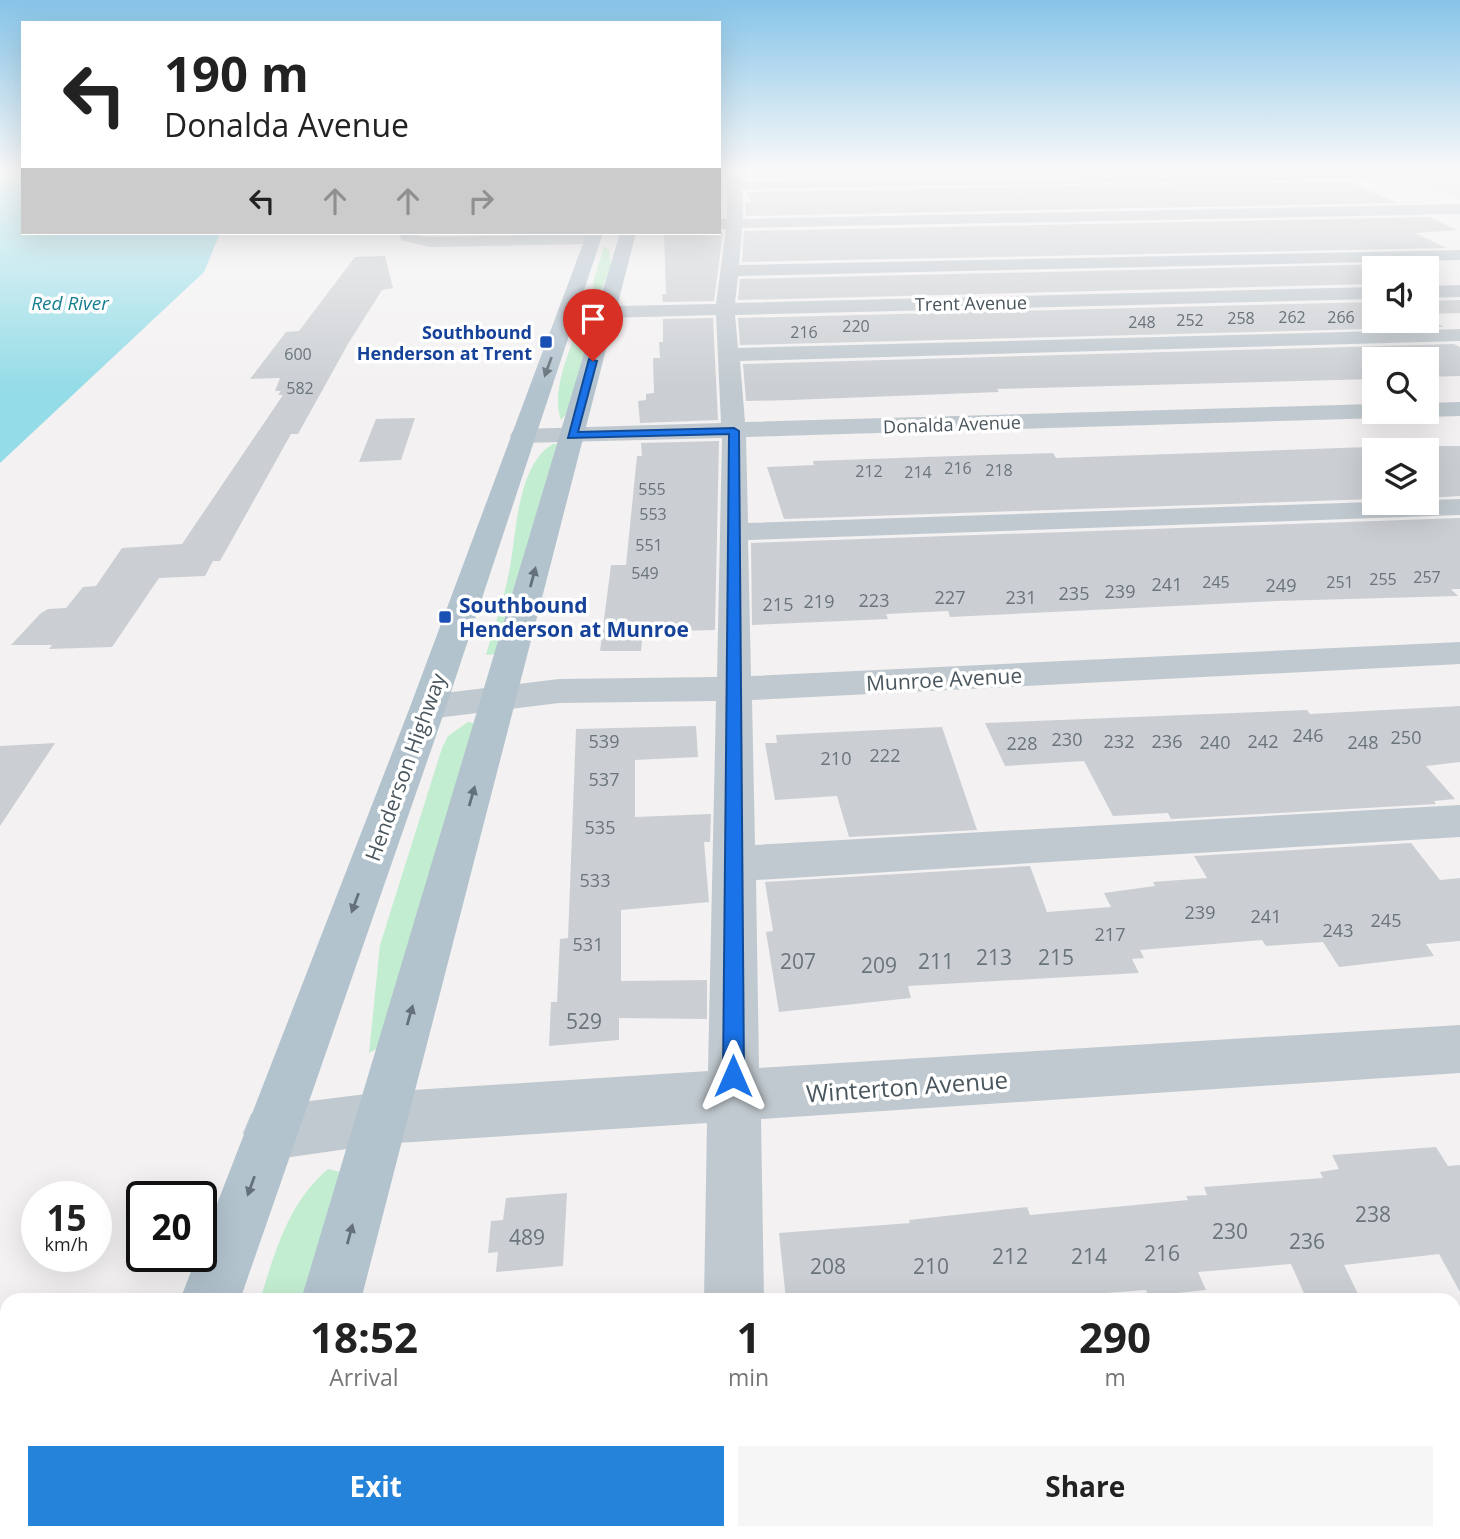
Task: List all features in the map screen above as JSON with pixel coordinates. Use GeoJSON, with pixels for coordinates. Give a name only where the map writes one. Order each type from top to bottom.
{"type":"FeatureCollection","features":[{"type":"Feature","properties":{"kind":"main road","name":"Henderson Highway"},"geometry":{"type":"LineString","coordinates":[[213,1293],[428,706],[568,313],[606,244]]}},
{"type":"Feature","properties":{"kind":"main road"},"geometry":{"type":"LineString","coordinates":[[333,1293],[607,312],[610,244]]}},
{"type":"Feature","properties":{"kind":"street"},"geometry":{"type":"LineString","coordinates":[[728,244],[729,271],[725,309],[734,431],[734,1293]]}},
{"type":"Feature","properties":{"kind":"street"},"geometry":{"type":"LineString","coordinates":[[729,271],[1460,255]]}},
{"type":"Feature","properties":{"kind":"street"},"geometry":{"type":"LineString","coordinates":[[1439,292],[1460,291]]}},
{"type":"Feature","properties":{"kind":"street","name":"Trent Avenue"},"geometry":{"type":"LineString","coordinates":[[568,313],[1362,293]]}},
{"type":"Feature","properties":{"kind":"street"},"geometry":{"type":"LineString","coordinates":[[728,355],[1460,335]]}},
{"type":"Feature","properties":{"kind":"street"},"geometry":{"type":"LineString","coordinates":[[1439,410],[1460,409]]}},
{"type":"Feature","properties":{"kind":"street","name":"Donalda Avenue"},"geometry":{"type":"LineString","coordinates":[[522,436],[1362,412]]}},
{"type":"Feature","properties":{"kind":"street"},"geometry":{"type":"LineString","coordinates":[[733,532],[1460,507]]}},
{"type":"Feature","properties":{"kind":"street","name":"Munroe Avenue"},"geometry":{"type":"LineString","coordinates":[[428,706],[559,691],[732,689],[1460,653]]}},
{"type":"Feature","properties":{"kind":"street"},"geometry":{"type":"LineString","coordinates":[[733,864],[1460,821]]}},
{"type":"Feature","properties":{"kind":"street","name":"Winterton Avenue"},"geometry":{"type":"LineString","coordinates":[[270,1133],[382,1118],[733,1098],[1460,1049]]}},
{"type":"Feature","properties":{"kind":"green space"},"geometry":{"type":"Polygon","coordinates":[[[604,247],[609,249],[611,266],[596,303],[593,283],[604,247]]]}},
{"type":"Feature","properties":{"kind":"green space"},"geometry":{"type":"Polygon","coordinates":[[[592,317],[595,318],[567,413],[561,420],[558,397],[562,372],[579,325],[592,317]]]}},
{"type":"Feature","properties":{"kind":"green space"},"geometry":{"type":"Polygon","coordinates":[[[553,444],[557,444],[496,654],[486,655],[506,587],[524,486],[541,454],[553,444]]]}},
{"type":"Feature","properties":{"kind":"green space"},"geometry":{"type":"Polygon","coordinates":[[[468,722],[474,723],[378,1048],[369,1053],[380,945],[442,748],[448,736],[468,722]]]}},
{"type":"Feature","properties":{"kind":"green space"},"geometry":{"type":"Polygon","coordinates":[[[328,1169],[340,1172],[304,1293],[262,1293],[285,1229],[314,1182],[328,1169]]]}},
{"type":"Feature","properties":{"kind":"water","name":"Red River"},"geometry":{"type":"Polygon","coordinates":[[[0,244],[216,244],[204,272],[0,463],[0,244]]]}},
{"type":"Feature","properties":{"kind":"building"},"geometry":{"type":"Polygon","coordinates":[[[664,244],[721,244],[714,301],[663,302],[662,294],[666,294],[664,244]]]}},
{"type":"Feature","properties":{"kind":"building"},"geometry":{"type":"Polygon","coordinates":[[[743,244],[1437,244],[1446,248],[742,262],[743,244]]]}},
{"type":"Feature","properties":{"kind":"building"},"geometry":{"type":"Polygon","coordinates":[[[385,256],[393,288],[382,290],[348,344],[298,434],[291,434],[220,561],[213,561],[205,576],[159,578],[112,647],[49,649],[52,645],[11,645],[41,613],[48,609],[66,608],[83,587],[96,586],[122,548],[182,544],[283,395],[278,395],[281,391],[275,391],[280,378],[250,379],[286,332],[299,331],[355,257],[385,256]]]}},
{"type":"Feature","properties":{"kind":"building"},"geometry":{"type":"Polygon","coordinates":[[[1362,265],[1362,284],[738,300],[740,279],[1362,265]]]}},
{"type":"Feature","properties":{"kind":"building"},"geometry":{"type":"Polygon","coordinates":[[[1460,300],[1460,313],[1439,314],[1439,301],[1460,300]]]}},
{"type":"Feature","properties":{"kind":"building"},"geometry":{"type":"Polygon","coordinates":[[[1362,302],[1362,329],[740,345],[738,318],[1362,302]]]}},
{"type":"Feature","properties":{"kind":"building"},"geometry":{"type":"Polygon","coordinates":[[[713,318],[718,420],[640,423],[638,401],[646,400],[646,394],[654,393],[653,358],[660,358],[659,342],[663,342],[663,319],[713,318]]]}},
{"type":"Feature","properties":{"kind":"building"},"geometry":{"type":"Polygon","coordinates":[[[1454,344],[1460,347],[1460,376],[1439,377],[1439,347],[1362,347],[1362,379],[997,389],[999,392],[791,400],[746,401],[743,364],[1454,344]]]}},
{"type":"Feature","properties":{"kind":"building"},"geometry":{"type":"Polygon","coordinates":[[[415,418],[401,460],[359,462],[376,419],[415,418]]]}},
{"type":"Feature","properties":{"kind":"building"},"geometry":{"type":"Polygon","coordinates":[[[719,441],[715,630],[643,632],[641,651],[600,651],[611,565],[626,565],[637,456],[642,456],[641,443],[719,441]]]}},
{"type":"Feature","properties":{"kind":"building"},"geometry":{"type":"Polygon","coordinates":[[[1439,446],[1460,446],[1460,496],[1439,497],[1439,446]]]}},
{"type":"Feature","properties":{"kind":"building"},"geometry":{"type":"Polygon","coordinates":[[[1362,447],[1362,499],[784,519],[767,467],[814,465],[813,461],[1053,453],[1056,458],[1362,447]]]}},
{"type":"Feature","properties":{"kind":"building"},"geometry":{"type":"Polygon","coordinates":[[[1460,518],[1460,589],[1451,589],[1458,596],[1275,601],[950,617],[948,611],[886,614],[888,619],[752,625],[751,543],[1460,518]]]}},
{"type":"Feature","properties":{"kind":"building"},"geometry":{"type":"Polygon","coordinates":[[[1460,706],[1460,762],[1426,766],[1455,799],[1434,801],[1436,804],[1171,819],[1168,813],[1113,816],[1084,761],[1005,766],[985,723],[1307,710],[1310,714],[1460,706]]]}},
{"type":"Feature","properties":{"kind":"building"},"geometry":{"type":"Polygon","coordinates":[[[696,726],[698,757],[635,760],[635,817],[711,814],[710,842],[704,842],[709,902],[621,910],[621,981],[707,980],[707,1019],[619,1018],[619,1040],[549,1046],[551,1002],[557,1002],[560,939],[568,938],[576,729],[696,726]]]}},
{"type":"Feature","properties":{"kind":"building"},"geometry":{"type":"Polygon","coordinates":[[[942,727],[977,830],[849,837],[837,796],[775,800],[765,743],[777,743],[776,735],[942,727]]]}},
{"type":"Feature","properties":{"kind":"building"},"geometry":{"type":"Polygon","coordinates":[[[55,743],[0,826],[0,746],[55,743]]]}},
{"type":"Feature","properties":{"kind":"building"},"geometry":{"type":"Polygon","coordinates":[[[1411,843],[1440,880],[1460,878],[1460,941],[1426,944],[1434,956],[1339,967],[1323,942],[1266,946],[1262,940],[1140,950],[1144,958],[1132,959],[1139,973],[908,986],[911,998],[779,1012],[766,932],[773,931],[765,882],[1030,866],[1047,912],[1111,907],[1104,893],[1155,886],[1153,882],[1207,878],[1194,856],[1411,843]]]}},
{"type":"Feature","properties":{"kind":"building"},"geometry":{"type":"Polygon","coordinates":[[[1436,1147],[1448,1166],[1460,1165],[1460,1292],[1439,1254],[1344,1265],[1358,1293],[1304,1293],[1291,1264],[1198,1272],[1206,1290],[1177,1293],[1147,1293],[1146,1290],[1107,1293],[785,1293],[779,1233],[910,1223],[909,1220],[1027,1207],[1030,1215],[1188,1200],[1186,1196],[1207,1195],[1204,1187],[1323,1178],[1320,1172],[1339,1169],[1332,1155],[1436,1147]]]}},
{"type":"Feature","properties":{"kind":"building"},"geometry":{"type":"Polygon","coordinates":[[[567,1193],[563,1266],[496,1272],[498,1252],[488,1253],[491,1221],[503,1220],[506,1198],[567,1193]]]}},
{"type":"Feature","properties":{"kind":"place","name":"Southbound Henderson at Trent"},"geometry":{"type":"Point","coordinates":[546,342]}},
{"type":"Feature","properties":{"kind":"place","name":"Southbound Henderson at Munroe"},"geometry":{"type":"Point","coordinates":[445,617]}},
{"type":"Feature","properties":{"kind":"route"},"geometry":{"type":"LineString","coordinates":[[593,361],[572,436],[734,431],[733,1076]]}}]}
